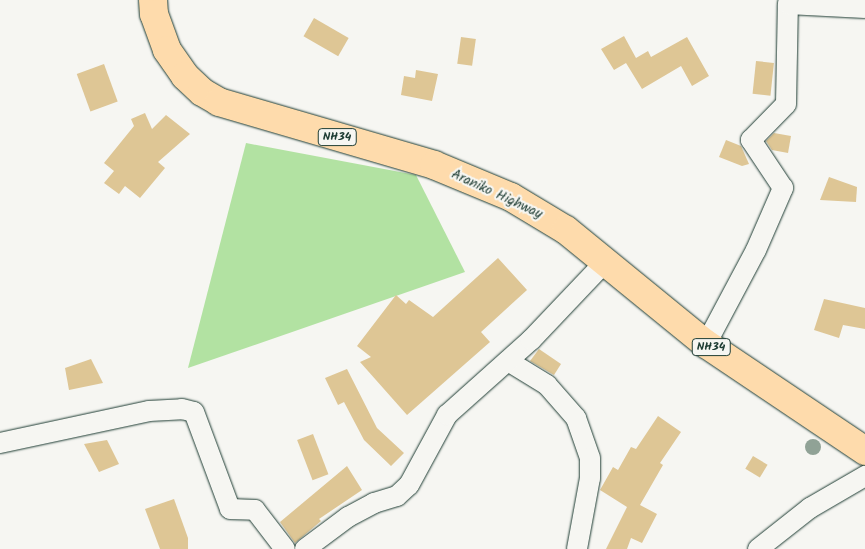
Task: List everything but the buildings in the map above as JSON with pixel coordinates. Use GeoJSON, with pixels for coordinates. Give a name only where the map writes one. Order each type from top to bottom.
{"type":"FeatureCollection","features":[{"type":"Feature","properties":{"kind":"highway","name":"Araniko Highway"},"geometry":{"type":"LineString","coordinates":[[153,0],[154,14],[167,50],[185,76],[202,92],[219,102],[434,165],[511,197],[542,214],[706,344],[865,451]]}},
{"type":"Feature","properties":{"kind":"street"},"geometry":{"type":"LineString","coordinates":[[706,344],[756,250],[783,188],[751,140],[786,104],[788,4],[865,8]]}},
{"type":"Feature","properties":{"kind":"street"},"geometry":{"type":"LineString","coordinates":[[305,549],[348,517],[374,503],[397,496],[409,486],[447,415],[508,361],[604,262]]}},
{"type":"Feature","properties":{"kind":"street"},"geometry":{"type":"LineString","coordinates":[[508,361],[547,385],[576,418],[590,458],[590,478],[577,549]]}},
{"type":"Feature","properties":{"kind":"street"},"geometry":{"type":"LineString","coordinates":[[0,443],[149,411],[182,409],[194,412],[230,509],[255,510],[285,549]]}},
{"type":"Feature","properties":{"kind":"street"},"geometry":{"type":"LineString","coordinates":[[758,549],[810,508],[865,476]]}},
{"type":"Feature","properties":{"kind":"green space"},"geometry":{"type":"Polygon","coordinates":[[[246,143],[416,175],[465,272],[188,368],[246,143]]]}}]}
